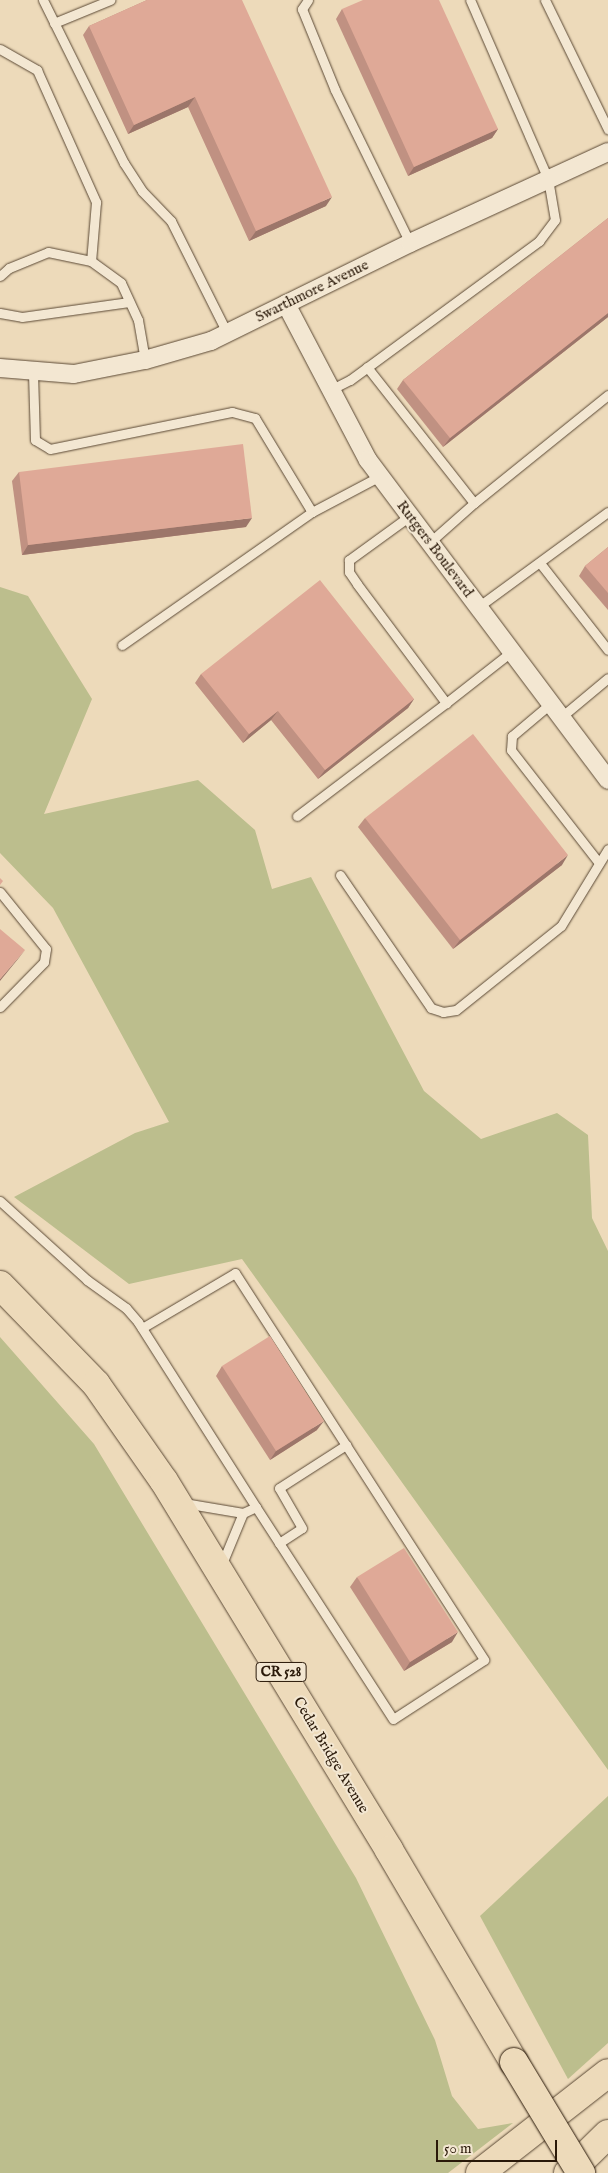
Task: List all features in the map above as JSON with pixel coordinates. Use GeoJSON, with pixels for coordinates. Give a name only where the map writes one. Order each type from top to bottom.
{"type":"FeatureCollection","features":[{"type":"Feature","properties":{"kind":"main road","name":"Cedar Bridge Avenue"},"geometry":{"type":"LineString","coordinates":[[0,1285],[96,1384],[176,1501],[581,2173]]}},
{"type":"Feature","properties":{"kind":"main road"},"geometry":{"type":"LineString","coordinates":[[480,2173],[608,2073]]}},
{"type":"Feature","properties":{"kind":"main road"},"geometry":{"type":"LineString","coordinates":[[568,2173],[608,2134]]}},
{"type":"Feature","properties":{"kind":"street","name":"Swarthmore Avenue"},"geometry":{"type":"LineString","coordinates":[[0,368],[33,373],[74,374],[145,360],[227,333],[410,243],[608,152]]}},
{"type":"Feature","properties":{"kind":"street","name":"Rutgers Boulevard"},"geometry":{"type":"LineString","coordinates":[[286,304],[330,390],[380,476],[608,780]]}},
{"type":"Feature","properties":{"kind":"lane"},"geometry":{"type":"LineString","coordinates":[[43,0],[124,163],[142,191],[172,220],[227,333]]}},
{"type":"Feature","properties":{"kind":"lane"},"geometry":{"type":"LineString","coordinates":[[54,22],[110,0]]}},
{"type":"Feature","properties":{"kind":"lane"},"geometry":{"type":"LineString","coordinates":[[308,0],[302,9],[331,81],[410,243]]}},
{"type":"Feature","properties":{"kind":"lane"},"geometry":{"type":"LineString","coordinates":[[330,390],[367,367],[539,241],[555,220],[548,179],[470,0]]}},
{"type":"Feature","properties":{"kind":"lane"},"geometry":{"type":"LineString","coordinates":[[545,0],[608,129]]}},
{"type":"Feature","properties":{"kind":"lane"},"geometry":{"type":"LineString","coordinates":[[0,49],[37,70],[96,202],[91,261]]}},
{"type":"Feature","properties":{"kind":"lane"},"geometry":{"type":"LineString","coordinates":[[0,276],[9,268],[48,252],[91,261],[121,283],[138,320],[145,360]]}},
{"type":"Feature","properties":{"kind":"lane"},"geometry":{"type":"LineString","coordinates":[[0,313],[22,317],[129,302]]}},
{"type":"Feature","properties":{"kind":"lane"},"geometry":{"type":"LineString","coordinates":[[367,367],[474,503]]}},
{"type":"Feature","properties":{"kind":"lane"},"geometry":{"type":"LineString","coordinates":[[33,373],[35,440],[50,449],[232,412],[255,418],[312,512]]}},
{"type":"Feature","properties":{"kind":"lane"},"geometry":{"type":"LineString","coordinates":[[430,541],[608,395]]}},
{"type":"Feature","properties":{"kind":"lane"},"geometry":{"type":"LineString","coordinates":[[122,645],[312,512],[380,476]]}},
{"type":"Feature","properties":{"kind":"lane"},"geometry":{"type":"LineString","coordinates":[[478,607],[608,512]]}},
{"type":"Feature","properties":{"kind":"lane"},"geometry":{"type":"LineString","coordinates":[[411,515],[353,556],[348,566],[357,584],[446,703]]}},
{"type":"Feature","properties":{"kind":"lane"},"geometry":{"type":"LineString","coordinates":[[540,562],[608,650]]}},
{"type":"Feature","properties":{"kind":"lane"},"geometry":{"type":"LineString","coordinates":[[297,816],[511,652]]}},
{"type":"Feature","properties":{"kind":"lane"},"geometry":{"type":"LineString","coordinates":[[600,863],[511,750],[512,736],[608,678]]}},
{"type":"Feature","properties":{"kind":"lane"},"geometry":{"type":"LineString","coordinates":[[340,875],[431,1008],[443,1012],[456,1010],[561,926],[608,849]]}},
{"type":"Feature","properties":{"kind":"lane"},"geometry":{"type":"LineString","coordinates":[[0,892],[46,949],[44,962],[0,1007]]}},
{"type":"Feature","properties":{"kind":"lane"},"geometry":{"type":"LineString","coordinates":[[0,1201],[87,1280],[126,1308],[142,1328],[393,1719],[484,1660],[236,1272],[142,1328]]}},
{"type":"Feature","properties":{"kind":"lane"},"geometry":{"type":"LineString","coordinates":[[279,1543],[302,1528],[279,1488],[346,1445]]}},
{"type":"Feature","properties":{"kind":"lane"},"geometry":{"type":"LineString","coordinates":[[176,1501],[242,1513],[256,1506]]}},
{"type":"Feature","properties":{"kind":"lane"},"geometry":{"type":"LineString","coordinates":[[219,1571],[242,1513]]}},
{"type":"Feature","properties":{"kind":"green space"},"geometry":{"type":"Polygon","coordinates":[[[0,587],[28,596],[92,699],[44,814],[198,780],[255,830],[272,889],[311,877],[424,1091],[481,1139],[557,1113],[588,1135],[592,1218],[608,1251],[608,1770],[242,1259],[129,1284],[14,1197],[135,1133],[169,1122],[53,908],[0,853],[0,587]]]}},
{"type":"Feature","properties":{"kind":"green space"},"geometry":{"type":"Polygon","coordinates":[[[0,1337],[94,1444],[356,1878],[435,2040],[452,2096],[478,2129],[513,2123],[448,2173],[0,2173],[0,1337]]]}},
{"type":"Feature","properties":{"kind":"green space"},"geometry":{"type":"Polygon","coordinates":[[[608,1796],[608,2043],[568,2079],[480,1916],[608,1796]]]}},
{"type":"Feature","properties":{"kind":"building"},"geometry":{"type":"Polygon","coordinates":[[[147,0],[242,0],[332,197],[256,231],[195,97],[134,125],[89,26],[147,0]]]}},
{"type":"Feature","properties":{"kind":"building"},"geometry":{"type":"Polygon","coordinates":[[[363,0],[439,0],[498,129],[414,167],[342,9],[363,0]]]}},
{"type":"Feature","properties":{"kind":"building"},"geometry":{"type":"Polygon","coordinates":[[[608,218],[608,313],[450,438],[403,380],[608,218]]]}},
{"type":"Feature","properties":{"kind":"building"},"geometry":{"type":"Polygon","coordinates":[[[243,444],[252,518],[28,545],[19,472],[243,444]]]}},
{"type":"Feature","properties":{"kind":"building"},"geometry":{"type":"Polygon","coordinates":[[[608,547],[608,593],[585,566],[608,547]]]}},
{"type":"Feature","properties":{"kind":"building"},"geometry":{"type":"Polygon","coordinates":[[[320,580],[414,699],[325,770],[278,711],[249,734],[201,674],[320,580]]]}},
{"type":"Feature","properties":{"kind":"building"},"geometry":{"type":"Polygon","coordinates":[[[473,734],[568,855],[460,940],[365,818],[473,734]]]}},
{"type":"Feature","properties":{"kind":"building"},"geometry":{"type":"Polygon","coordinates":[[[0,929],[25,950],[0,979],[0,929]]]}},
{"type":"Feature","properties":{"kind":"building"},"geometry":{"type":"Polygon","coordinates":[[[270,1336],[324,1421],[276,1451],[222,1366],[270,1336]]]}},
{"type":"Feature","properties":{"kind":"building"},"geometry":{"type":"Polygon","coordinates":[[[404,1548],[458,1632],[410,1662],[357,1577],[404,1548]]]}}]}
